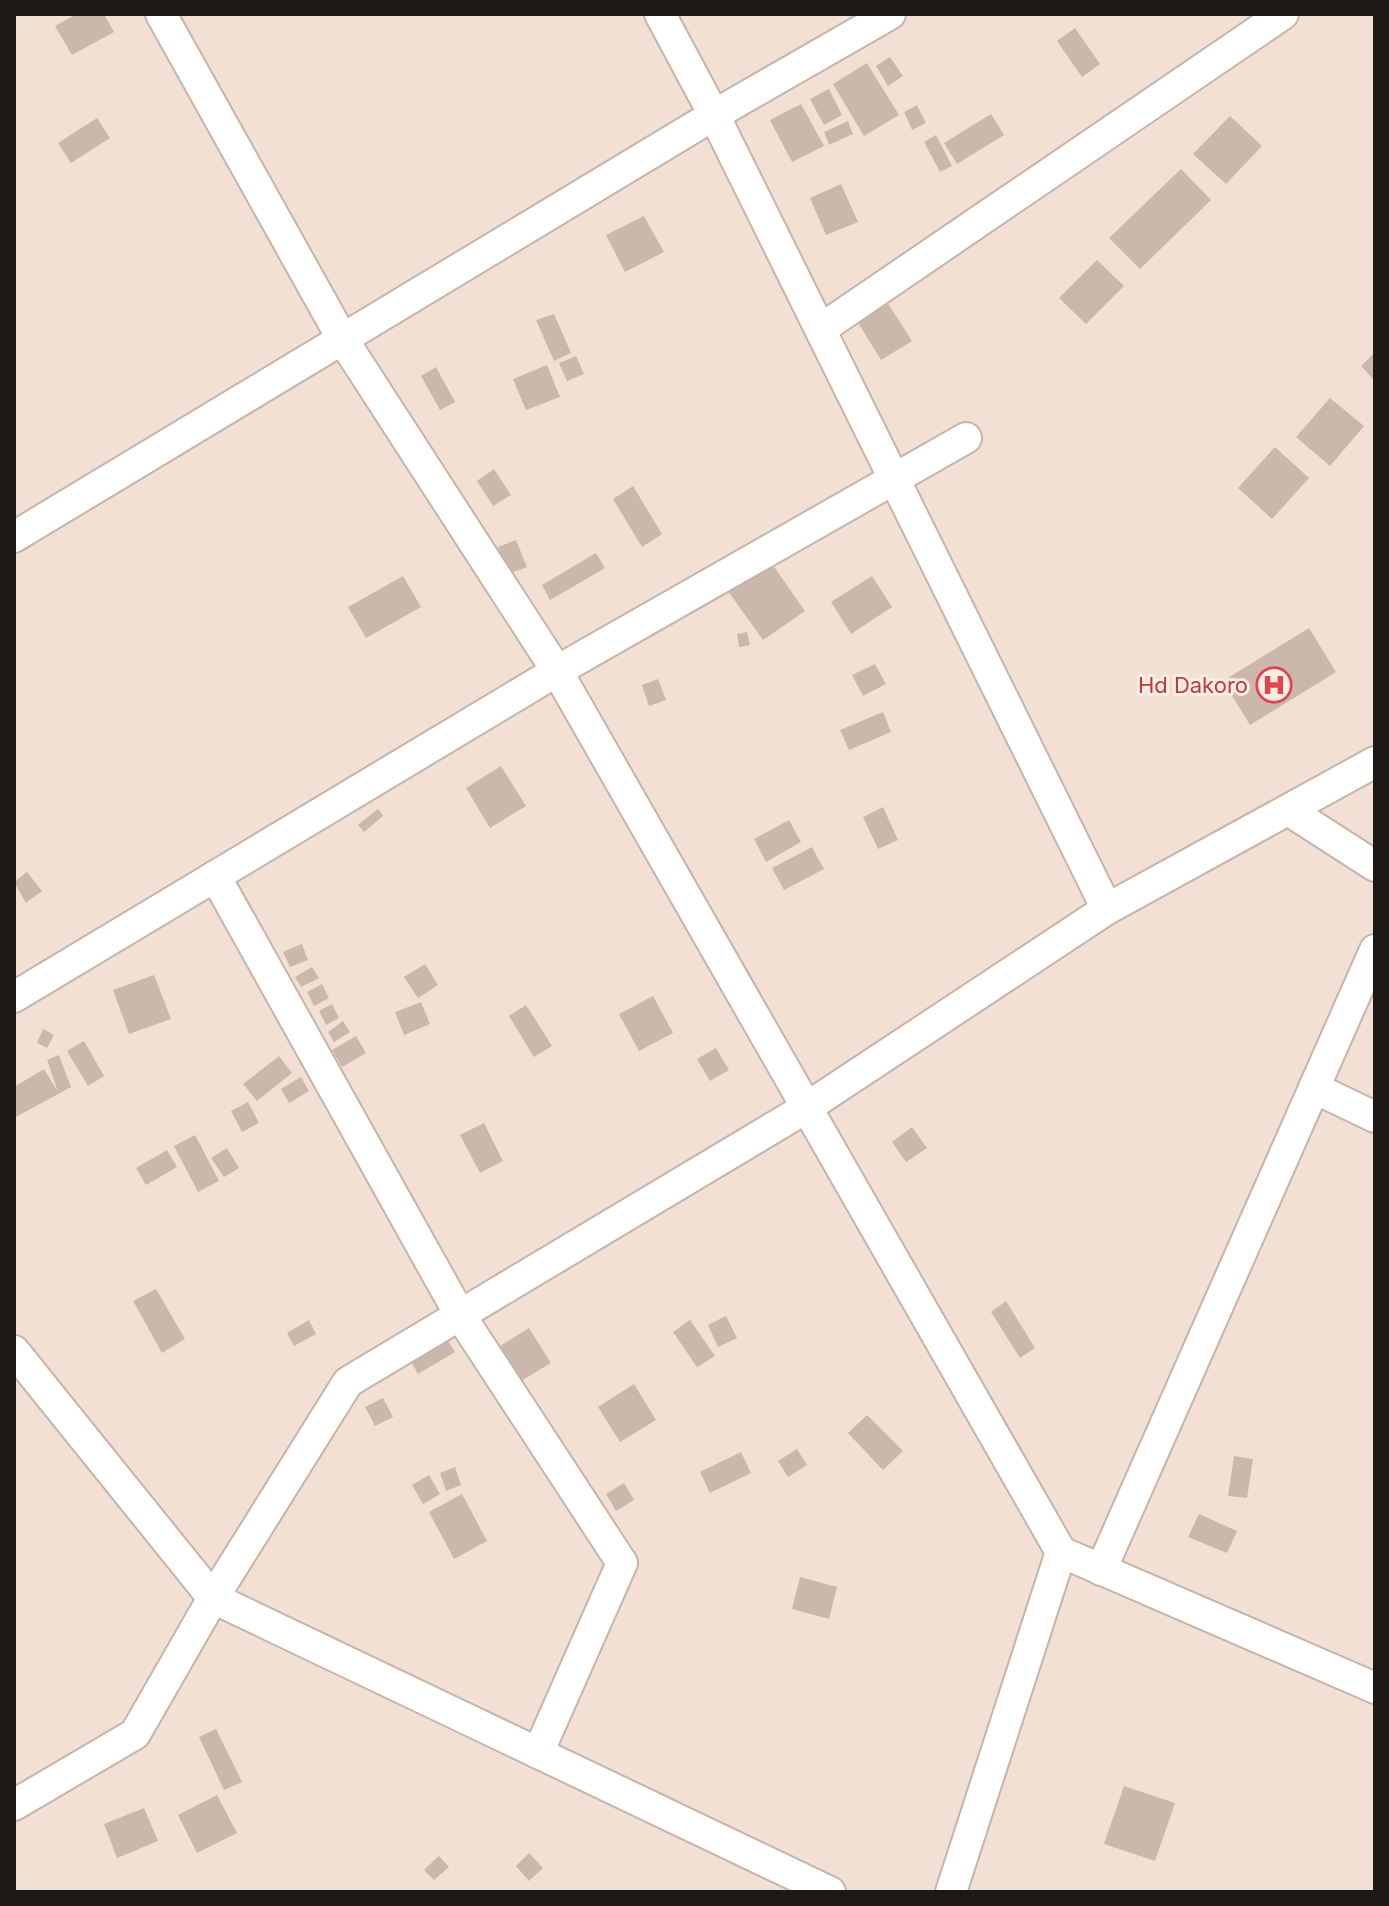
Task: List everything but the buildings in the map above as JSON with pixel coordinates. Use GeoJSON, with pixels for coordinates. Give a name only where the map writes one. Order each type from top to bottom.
{"type":"FeatureCollection","features":[{"type":"Feature","properties":{"kind":"street"},"geometry":{"type":"LineString","coordinates":[[161,14],[343,340],[557,671],[1061,1552],[1375,1688]]}},
{"type":"Feature","properties":{"kind":"street"},"geometry":{"type":"LineString","coordinates":[[660,14],[821,329],[1107,909]]}},
{"type":"Feature","properties":{"kind":"street"},"geometry":{"type":"LineString","coordinates":[[14,537],[714,115],[890,14]]}},
{"type":"Feature","properties":{"kind":"street"},"geometry":{"type":"LineString","coordinates":[[821,329],[1283,14]]}},
{"type":"Feature","properties":{"kind":"street"},"geometry":{"type":"LineString","coordinates":[[14,997],[557,671],[966,438]]}},
{"type":"Feature","properties":{"kind":"street"},"geometry":{"type":"LineString","coordinates":[[14,1805],[135,1734],[213,1598],[348,1382],[806,1108],[1107,909],[1375,762]]}},
{"type":"Feature","properties":{"kind":"street"},"geometry":{"type":"LineString","coordinates":[[1288,810],[1375,866]]}},
{"type":"Feature","properties":{"kind":"street"},"geometry":{"type":"LineString","coordinates":[[215,876],[460,1315],[622,1563],[538,1753]]}},
{"type":"Feature","properties":{"kind":"street"},"geometry":{"type":"LineString","coordinates":[[1101,1570],[1375,950]]}},
{"type":"Feature","properties":{"kind":"street"},"geometry":{"type":"LineString","coordinates":[[1314,1088],[1375,1117]]}},
{"type":"Feature","properties":{"kind":"street"},"geometry":{"type":"LineString","coordinates":[[14,1351],[213,1598],[830,1892]]}},
{"type":"Feature","properties":{"kind":"street"},"geometry":{"type":"LineString","coordinates":[[951,1892],[1061,1552]]}},
{"type":"Feature","properties":{"kind":"place","name":"Hd Dakoro"},"geometry":{"type":"Point","coordinates":[1274,685]}}]}
